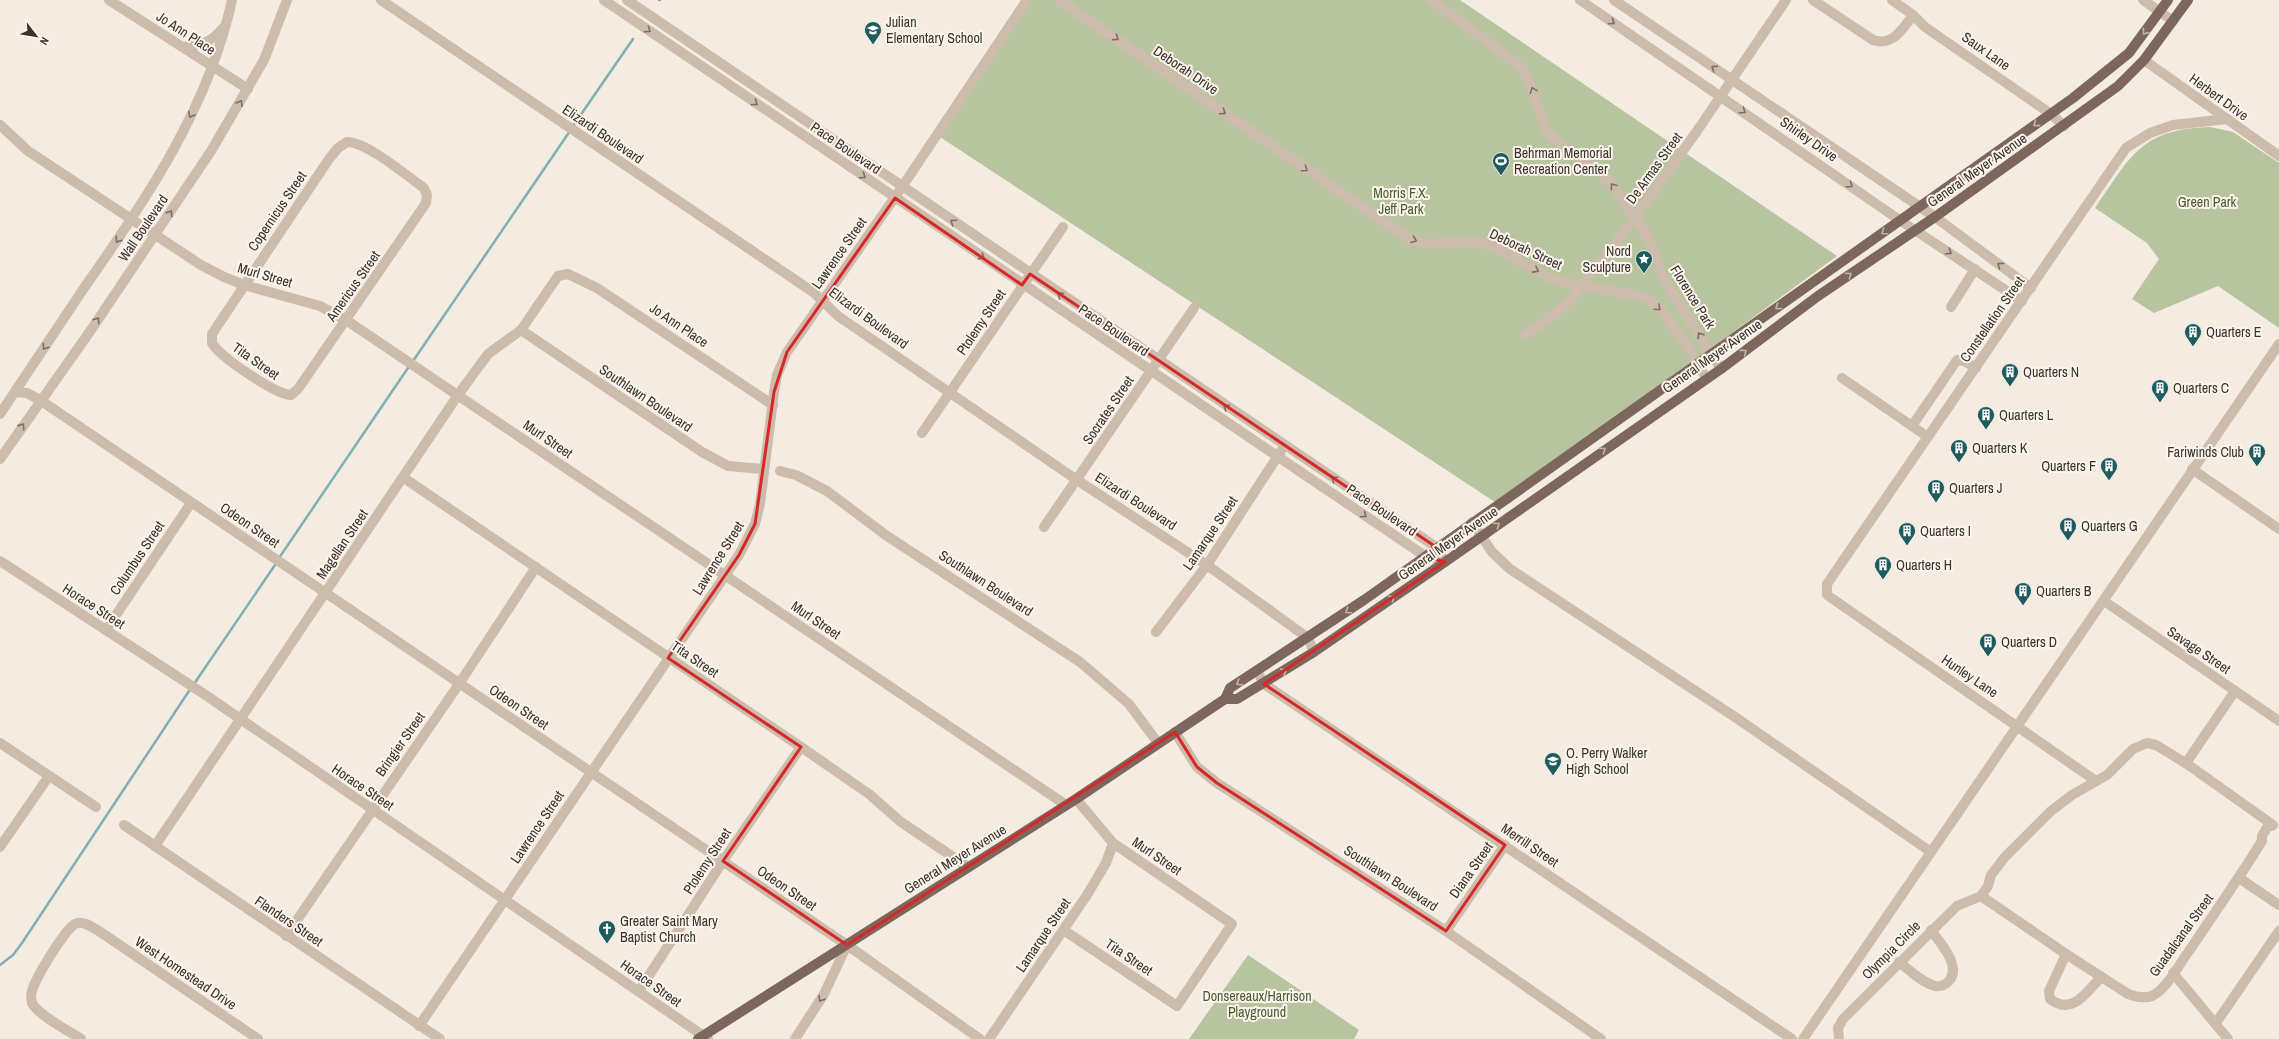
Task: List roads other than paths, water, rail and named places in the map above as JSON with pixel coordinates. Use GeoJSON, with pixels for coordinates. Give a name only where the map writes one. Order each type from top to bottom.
{"type":"FeatureCollection","features":[{"type":"Feature","properties":{"kind":"main road","name":"General Meyer Avenue"},"geometry":{"type":"LineString","coordinates":[[703,1038],[847,944],[1076,799],[1225,699],[1230,688],[1308,638],[1698,364],[1711,353],[1901,221],[2051,114],[2129,53],[2168,0]]}},
{"type":"Feature","properties":{"kind":"main road","name":"General Meyer Avenue"},"geometry":{"type":"LineString","coordinates":[[1225,699],[1237,699],[1264,684],[1314,652],[1721,369],[1818,296],[1935,217],[2064,126],[2118,86],[2144,60],[2188,0]]}},
{"type":"Feature","properties":{"kind":"street","name":"Jo Ann Place"},"geometry":{"type":"LineString","coordinates":[[109,0],[248,89]]}},
{"type":"Feature","properties":{"kind":"street","name":"Wall Boulevard"},"geometry":{"type":"LineString","coordinates":[[0,414],[154,186],[189,118],[212,66],[226,25],[232,0]]}},
{"type":"Feature","properties":{"kind":"street","name":"Wall Boulevard"},"geometry":{"type":"LineString","coordinates":[[0,458],[155,235],[211,151],[264,60],[286,0]]}},
{"type":"Feature","properties":{"kind":"street","name":"Elizardi Boulevard"},"geometry":{"type":"LineString","coordinates":[[381,0],[580,136],[813,292],[821,302],[1076,480],[1207,565],[1308,638]]}},
{"type":"Feature","properties":{"kind":"street","name":"Pace Boulevard"},"geometry":{"type":"LineString","coordinates":[[604,0],[1277,457],[1425,556],[1444,562]]}},
{"type":"Feature","properties":{"kind":"street","name":"Lawrence Street"},"geometry":{"type":"LineString","coordinates":[[419,1026],[739,555],[755,524],[777,376],[787,352],[895,198],[1028,0]]}},
{"type":"Feature","properties":{"kind":"street","name":"Deborah Drive"},"geometry":{"type":"LineString","coordinates":[[1059,0],[1273,146]]}},
{"type":"Feature","properties":{"kind":"street","name":"Florence Park"},"geometry":{"type":"LineString","coordinates":[[1432,0],[1517,64],[1527,75],[1545,127],[1550,136],[1599,171],[1612,184],[1634,219],[1649,238],[1664,280],[1721,369]]}},
{"type":"Feature","properties":{"kind":"street","name":"Shirley Drive"},"geometry":{"type":"LineString","coordinates":[[1580,0],[1721,95],[1901,221],[2022,301]]}},
{"type":"Feature","properties":{"kind":"street","name":"Shirley Drive"},"geometry":{"type":"LineString","coordinates":[[1614,0],[1935,217],[2031,288]]}},
{"type":"Feature","properties":{"kind":"street","name":"De Armas Street"},"geometry":{"type":"LineString","coordinates":[[1525,334],[1554,315],[1583,285],[1634,219],[1732,80],[1786,0]]}},
{"type":"Feature","properties":{"kind":"street"},"geometry":{"type":"LineString","coordinates":[[1813,0],[1873,40],[1882,43],[1890,41],[1897,35],[1913,15]]}},
{"type":"Feature","properties":{"kind":"street","name":"Saux Lane"},"geometry":{"type":"LineString","coordinates":[[1892,0],[1913,15],[1925,27],[2051,114],[2064,126]]}},
{"type":"Feature","properties":{"kind":"street"},"geometry":{"type":"LineString","coordinates":[[2143,0],[2173,21]]}},
{"type":"Feature","properties":{"kind":"street"},"geometry":{"type":"LineString","coordinates":[[626,15],[630,2]]}},
{"type":"Feature","properties":{"kind":"street","name":"Pace Boulevard"},"geometry":{"type":"LineString","coordinates":[[630,2],[1158,361],[1436,547],[1444,562]]}},
{"type":"Feature","properties":{"kind":"street"},"geometry":{"type":"LineString","coordinates":[[182,47],[195,46],[211,40],[226,25]]}},
{"type":"Feature","properties":{"kind":"street","name":"Herbert Drive"},"geometry":{"type":"LineString","coordinates":[[2144,60],[2279,156]]}},
{"type":"Feature","properties":{"kind":"street"},"geometry":{"type":"LineString","coordinates":[[775,116],[783,106]]}},
{"type":"Feature","properties":{"kind":"street","name":"Constellation Street"},"geometry":{"type":"LineString","coordinates":[[1827,595],[1826,584],[2126,148],[2150,134],[2172,125],[2227,119]]}},
{"type":"Feature","properties":{"kind":"street","name":"Murl Street"},"geometry":{"type":"LineString","coordinates":[[0,125],[28,151],[201,265],[224,278],[320,306],[346,320],[1066,805]]}},
{"type":"Feature","properties":{"kind":"street","name":"Americus Street"},"geometry":{"type":"LineString","coordinates":[[291,395],[298,390],[423,209],[427,198],[424,188],[384,159],[354,142],[347,142]]}},
{"type":"Feature","properties":{"kind":"street","name":"Copernicus Street"},"geometry":{"type":"LineString","coordinates":[[211,341],[216,327],[329,159],[338,148],[347,142]]}},
{"type":"Feature","properties":{"kind":"street","name":"Deborah Street"},"geometry":{"type":"LineString","coordinates":[[1273,146],[1411,240],[1428,244],[1475,242],[1493,246],[1547,276],[1562,282],[1645,297],[1660,308],[1706,378]]}},
{"type":"Feature","properties":{"kind":"street","name":"Ptolemy Street"},"geometry":{"type":"LineString","coordinates":[[922,433],[1063,227]]}},
{"type":"Feature","properties":{"kind":"street"},"geometry":{"type":"LineString","coordinates":[[1950,307],[1975,269]]}},
{"type":"Feature","properties":{"kind":"street","name":"Jo Ann Place"},"geometry":{"type":"LineString","coordinates":[[568,274],[581,279],[608,295],[773,405]]}},
{"type":"Feature","properties":{"kind":"street","name":"Magellan Street"},"geometry":{"type":"LineString","coordinates":[[155,846],[404,478],[458,395],[488,354],[521,330],[558,276],[568,274]]}},
{"type":"Feature","properties":{"kind":"street","name":"Socrates Street"},"geometry":{"type":"LineString","coordinates":[[1044,527],[1194,308]]}},
{"type":"Feature","properties":{"kind":"street","name":"Southlawn Boulevard"},"geometry":{"type":"LineString","coordinates":[[521,330],[702,452],[728,466],[763,469]]}},
{"type":"Feature","properties":{"kind":"street","name":"Tita Street"},"geometry":{"type":"LineString","coordinates":[[211,341],[222,355],[279,393],[291,395]]}},
{"type":"Feature","properties":{"kind":"street"},"geometry":{"type":"LineString","coordinates":[[1803,1039],[2279,344]]}},
{"type":"Feature","properties":{"kind":"street"},"geometry":{"type":"LineString","coordinates":[[1912,426],[1957,360],[1964,361],[1976,368]]}},
{"type":"Feature","properties":{"kind":"street"},"geometry":{"type":"LineString","coordinates":[[1842,378],[1928,437]]}},
{"type":"Feature","properties":{"kind":"street","name":"Odeon Street"},"geometry":{"type":"LineString","coordinates":[[14,392],[27,393],[40,400],[459,684],[591,771],[847,944],[980,1039]]}},
{"type":"Feature","properties":{"kind":"street","name":"Lamarque Street"},"geometry":{"type":"LineString","coordinates":[[1156,632],[1207,565],[1284,446]]}},
{"type":"Feature","properties":{"kind":"street"},"geometry":{"type":"LineString","coordinates":[[2192,469],[2279,529]]}},
{"type":"Feature","properties":{"kind":"street","name":"Southlawn Boulevard"},"geometry":{"type":"LineString","coordinates":[[780,471],[796,475],[827,491],[888,536],[1080,662],[1137,712],[1158,743]]}},
{"type":"Feature","properties":{"kind":"street","name":"Tita Street"},"geometry":{"type":"LineString","coordinates":[[404,478],[801,747],[869,794],[901,822],[968,867]]}},
{"type":"Feature","properties":{"kind":"street","name":"Columbus Street"},"geometry":{"type":"LineString","coordinates":[[106,630],[191,503]]}},
{"type":"Feature","properties":{"kind":"street"},"geometry":{"type":"LineString","coordinates":[[1472,522],[1480,537],[1501,562],[1510,569],[1736,717],[1931,852]]}},
{"type":"Feature","properties":{"kind":"street","name":"Horace Street"},"geometry":{"type":"LineString","coordinates":[[0,560],[181,678],[372,810],[506,899],[639,991],[703,1038]]}},
{"type":"Feature","properties":{"kind":"street","name":"Bringier Street"},"geometry":{"type":"LineString","coordinates":[[286,936],[459,684],[536,567]]}},
{"type":"Feature","properties":{"kind":"street","name":"Hunley Lane"},"geometry":{"type":"LineString","coordinates":[[1827,595],[2096,781]]}},
{"type":"Feature","properties":{"kind":"street","name":"Savage Street"},"geometry":{"type":"LineString","coordinates":[[2104,601],[2279,721]]}},
{"type":"Feature","properties":{"kind":"street"},"geometry":{"type":"LineString","coordinates":[[1308,638],[1314,652]]}},
{"type":"Feature","properties":{"kind":"street","name":"Merrill Street"},"geometry":{"type":"LineString","coordinates":[[1257,671],[1264,684],[1792,1039]]}},
{"type":"Feature","properties":{"kind":"street"},"geometry":{"type":"LineString","coordinates":[[2186,763],[2235,691]]}},
{"type":"Feature","properties":{"kind":"street","name":"Southlawn Boulevard"},"geometry":{"type":"LineString","coordinates":[[1175,732],[1198,767],[1217,783],[1446,930],[1601,1039]]}},
{"type":"Feature","properties":{"kind":"street"},"geometry":{"type":"LineString","coordinates":[[0,743],[96,808]]}},
{"type":"Feature","properties":{"kind":"street"},"geometry":{"type":"LineString","coordinates":[[1981,896],[1988,886],[1991,875],[2005,857],[2051,811],[2072,795],[2107,775],[2133,749],[2147,743],[2156,745],[2186,763],[2275,822]]}},
{"type":"Feature","properties":{"kind":"street","name":"Ptolemy Street"},"geometry":{"type":"LineString","coordinates":[[639,991],[723,861],[801,747]]}},
{"type":"Feature","properties":{"kind":"street"},"geometry":{"type":"LineString","coordinates":[[0,847],[49,776]]}},
{"type":"Feature","properties":{"kind":"street","name":"Murl Street"},"geometry":{"type":"LineString","coordinates":[[1076,799],[1112,842],[1232,924],[1178,1006]]}},
{"type":"Feature","properties":{"kind":"street","name":"Guadalcanal Street"},"geometry":{"type":"LineString","coordinates":[[1981,896],[2101,977],[2128,994],[2142,998],[2158,992],[2173,973],[2239,878],[2262,841],[2268,839],[2275,822]]}},
{"type":"Feature","properties":{"kind":"street","name":"Flanders Street"},"geometry":{"type":"LineString","coordinates":[[124,826],[440,1039]]}},
{"type":"Feature","properties":{"kind":"street","name":"Lamarque Street"},"geometry":{"type":"LineString","coordinates":[[989,1039],[1065,930],[1106,863],[1112,842]]}},
{"type":"Feature","properties":{"kind":"street","name":"Diana Street"},"geometry":{"type":"LineString","coordinates":[[1446,930],[1505,845]]}},
{"type":"Feature","properties":{"kind":"street"},"geometry":{"type":"LineString","coordinates":[[2239,878],[2279,905]]}},
{"type":"Feature","properties":{"kind":"street","name":"Olympia Circle"},"geometry":{"type":"LineString","coordinates":[[1839,1039],[1838,1028],[1842,1019],[1957,906],[1981,896]]}},
{"type":"Feature","properties":{"kind":"street","name":"West Homestead Drive"},"geometry":{"type":"LineString","coordinates":[[81,1039],[43,1013],[32,1002],[31,992],[70,927],[81,923],[100,931],[258,1039]]}},
{"type":"Feature","properties":{"kind":"street","name":"Tita Street"},"geometry":{"type":"LineString","coordinates":[[1065,930],[1178,1006]]}},
{"type":"Feature","properties":{"kind":"street"},"geometry":{"type":"LineString","coordinates":[[1899,962],[1934,986],[1945,985],[1950,980],[1954,969],[1952,963],[1931,930]]}},
{"type":"Feature","properties":{"kind":"street"},"geometry":{"type":"LineString","coordinates":[[2216,1023],[2279,931]]}},
{"type":"Feature","properties":{"kind":"street"},"geometry":{"type":"LineString","coordinates":[[795,1039],[824,994],[847,944]]}},
{"type":"Feature","properties":{"kind":"street"},"geometry":{"type":"LineString","coordinates":[[2066,954],[2049,991],[2050,999],[2054,1002],[2061,1006],[2068,1006],[2079,999],[2101,977]]}},
{"type":"Feature","properties":{"kind":"street"},"geometry":{"type":"LineString","coordinates":[[2173,973],[2228,1039]]}},
{"type":"Feature","properties":{"kind":"waterway"},"geometry":{"type":"LineString","coordinates":[[573,126],[633,39]]}},
{"type":"Feature","properties":{"kind":"waterway"},"geometry":{"type":"LineString","coordinates":[[413,361],[570,131]]}},
{"type":"Feature","properties":{"kind":"waterway"},"geometry":{"type":"LineString","coordinates":[[279,558],[410,365]]}},
{"type":"Feature","properties":{"kind":"waterway"},"geometry":{"type":"LineString","coordinates":[[194,684],[277,562]]}},
{"type":"Feature","properties":{"kind":"waterway"},"geometry":{"type":"LineString","coordinates":[[0,965],[13,955],[22,943],[191,688]]}},
{"type":"Feature","properties":{"kind":"place","name":"Julian Elementary School"},"geometry":{"type":"Point","coordinates":[873,45]}},
{"type":"Feature","properties":{"kind":"place","name":"Behrman Memorial Recreation Center"},"geometry":{"type":"Point","coordinates":[1501,176]}},
{"type":"Feature","properties":{"kind":"place","name":"Nord Sculpture"},"geometry":{"type":"Point","coordinates":[1644,274]}},
{"type":"Feature","properties":{"kind":"place","name":"Quarters E"},"geometry":{"type":"Point","coordinates":[2193,347]}},
{"type":"Feature","properties":{"kind":"place","name":"Quarters N"},"geometry":{"type":"Point","coordinates":[2010,387]}},
{"type":"Feature","properties":{"kind":"place","name":"Quarters C"},"geometry":{"type":"Point","coordinates":[2160,403]}},
{"type":"Feature","properties":{"kind":"place","name":"Quarters L"},"geometry":{"type":"Point","coordinates":[1986,430]}},
{"type":"Feature","properties":{"kind":"place","name":"Quarters K"},"geometry":{"type":"Point","coordinates":[1959,463]}},
{"type":"Feature","properties":{"kind":"place","name":"Fariwinds Club"},"geometry":{"type":"Point","coordinates":[2257,467]}},
{"type":"Feature","properties":{"kind":"place","name":"Quarters F"},"geometry":{"type":"Point","coordinates":[2109,481]}},
{"type":"Feature","properties":{"kind":"place","name":"Quarters J"},"geometry":{"type":"Point","coordinates":[1936,503]}},
{"type":"Feature","properties":{"kind":"place","name":"Quarters G"},"geometry":{"type":"Point","coordinates":[2068,541]}},
{"type":"Feature","properties":{"kind":"place","name":"Quarters I"},"geometry":{"type":"Point","coordinates":[1907,546]}},
{"type":"Feature","properties":{"kind":"place","name":"Quarters H"},"geometry":{"type":"Point","coordinates":[1883,580]}},
{"type":"Feature","properties":{"kind":"place","name":"Quarters B"},"geometry":{"type":"Point","coordinates":[2023,606]}},
{"type":"Feature","properties":{"kind":"place","name":"Quarters D"},"geometry":{"type":"Point","coordinates":[1988,657]}},
{"type":"Feature","properties":{"kind":"place","name":"O. Perry Walker High School"},"geometry":{"type":"Point","coordinates":[1553,776]}},
{"type":"Feature","properties":{"kind":"place","name":"Greater Saint Mary Baptist Church"},"geometry":{"type":"Point","coordinates":[607,944]}},
{"type":"Feature","properties":{"kind":"park label","name":"Morris F.X. Jeff Park"},"geometry":{"type":"Point","coordinates":[1401,202]}},
{"type":"Feature","properties":{"kind":"park label","name":"Green Park"},"geometry":{"type":"Point","coordinates":[2207,202]}},
{"type":"Feature","properties":{"kind":"park label","name":"Donsereaux/Harrison Playground"},"geometry":{"type":"Point","coordinates":[1257,1004]}}]}
